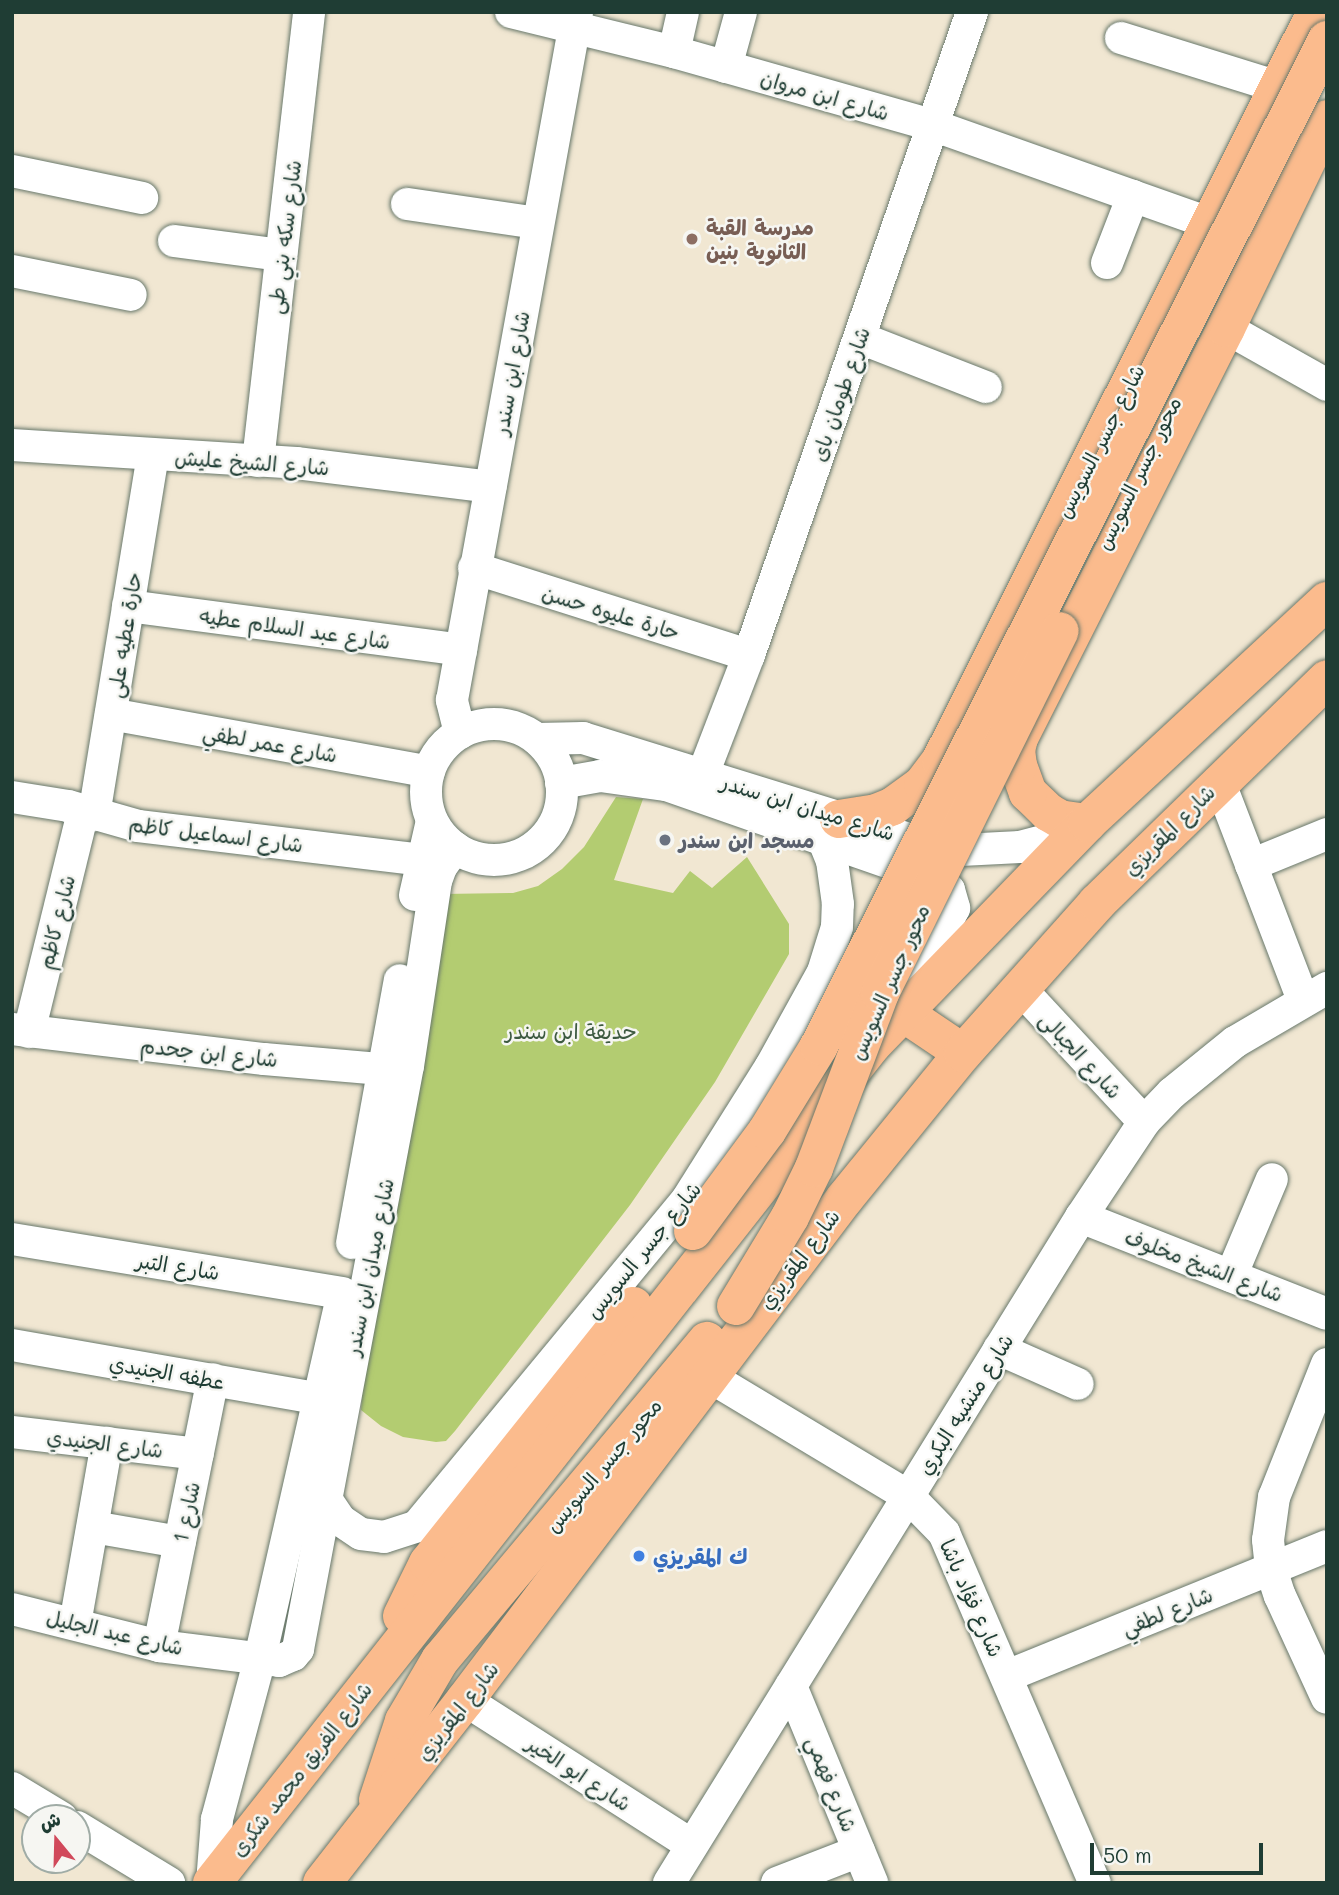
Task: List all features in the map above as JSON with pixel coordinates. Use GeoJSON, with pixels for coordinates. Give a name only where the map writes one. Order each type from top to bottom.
{"type":"FeatureCollection","features":[{"type":"Feature","properties":{"kind":"main road","name":"شارع جسر السويس"},"geometry":{"type":"LineString","coordinates":[[832,830],[876,813],[909,796],[933,773],[1316,12]]}},
{"type":"Feature","properties":{"kind":"main road","name":"محور جسر السويس"},"geometry":{"type":"LineString","coordinates":[[391,1655],[402,1615],[428,1563],[694,1231],[767,1131],[819,1046],[1327,40]]}},
{"type":"Feature","properties":{"kind":"main road","name":"محور جسر السويس"},"geometry":{"type":"LineString","coordinates":[[375,1815],[384,1774],[404,1721],[440,1660],[736,1306],[790,1217],[814,1168],[880,993],[1327,94]]}},
{"type":"Feature","properties":{"kind":"main road"},"geometry":{"type":"LineString","coordinates":[[947,747],[951,760],[960,771],[973,778],[987,778],[1000,773],[1011,763],[1019,738],[1226,328],[1327,119]]}},
{"type":"Feature","properties":{"kind":"main road"},"geometry":{"type":"LineString","coordinates":[[391,1655],[822,1107],[902,1012],[1084,827],[1327,601]]}},
{"type":"Feature","properties":{"kind":"main road","name":"شارع المقريزي"},"geometry":{"type":"LineString","coordinates":[[322,1883],[466,1700],[845,1198],[962,1053],[1105,894],[1219,781],[1327,680]]}},
{"type":"Feature","properties":{"kind":"main road"},"geometry":{"type":"LineString","coordinates":[[1016,750],[1021,782],[1037,803],[1060,819],[1084,827]]}},
{"type":"Feature","properties":{"kind":"main road"},"geometry":{"type":"LineString","coordinates":[[902,1012],[962,1053]]}},
{"type":"Feature","properties":{"kind":"main road","name":"شارع الفريق محمد شكرى"},"geometry":{"type":"LineString","coordinates":[[212,1883],[391,1655]]}},
{"type":"Feature","properties":{"kind":"street","name":"شارع سكه بني طى"},"geometry":{"type":"LineString","coordinates":[[258,461],[309,12]]}},
{"type":"Feature","properties":{"kind":"street","name":"شارع ابن مروان"},"geometry":{"type":"LineString","coordinates":[[511,12],[576,19],[674,52],[935,126],[1209,223]]}},
{"type":"Feature","properties":{"kind":"street"},"geometry":{"type":"LineString","coordinates":[[674,52],[682,12]]}},
{"type":"Feature","properties":{"kind":"street"},"geometry":{"type":"LineString","coordinates":[[726,66],[741,12]]}},
{"type":"Feature","properties":{"kind":"street","name":"شارع طومان باى"},"geometry":{"type":"LineString","coordinates":[[703,774],[749,655],[935,126],[972,12]]}},
{"type":"Feature","properties":{"kind":"street","name":"شارع ابن سندر"},"geometry":{"type":"LineString","coordinates":[[460,733],[452,700],[576,19]]}},
{"type":"Feature","properties":{"kind":"street"},"geometry":{"type":"LineString","coordinates":[[1121,38],[1278,87]]}},
{"type":"Feature","properties":{"kind":"street"},"geometry":{"type":"LineString","coordinates":[[13,174],[142,198]]}},
{"type":"Feature","properties":{"kind":"street"},"geometry":{"type":"LineString","coordinates":[[1107,263],[1133,196]]}},
{"type":"Feature","properties":{"kind":"street"},"geometry":{"type":"LineString","coordinates":[[407,204],[538,223]]}},
{"type":"Feature","properties":{"kind":"street"},"geometry":{"type":"LineString","coordinates":[[174,241],[281,255]]}},
{"type":"Feature","properties":{"kind":"street"},"geometry":{"type":"LineString","coordinates":[[12,271],[131,295]]}},
{"type":"Feature","properties":{"kind":"street"},"geometry":{"type":"LineString","coordinates":[[1226,328],[1327,385]]}},
{"type":"Feature","properties":{"kind":"street"},"geometry":{"type":"LineString","coordinates":[[860,338],[986,387]]}},
{"type":"Feature","properties":{"kind":"street","name":"شارع الشيخ عليش"},"geometry":{"type":"LineString","coordinates":[[12,445],[258,461],[491,487]]}},
{"type":"Feature","properties":{"kind":"street","name":"حارة عطيه على"},"geometry":{"type":"LineString","coordinates":[[89,814],[111,715],[153,455]]}},
{"type":"Feature","properties":{"kind":"street","name":"حارة عليوه حسن"},"geometry":{"type":"LineString","coordinates":[[474,568],[749,655]]}},
{"type":"Feature","properties":{"kind":"street","name":"شارع عبد السلام عطيه"},"geometry":{"type":"LineString","coordinates":[[128,606],[461,650]]}},
{"type":"Feature","properties":{"kind":"street","name":"شارع عمر لطفي"},"geometry":{"type":"LineString","coordinates":[[111,715],[429,772]]}},
{"type":"Feature","properties":{"kind":"street"},"geometry":{"type":"LineString","coordinates":[[492,724],[524,731],[537,739],[554,759],[561,783],[561,800],[553,824],[536,845],[522,854],[488,859],[455,848],[432,821],[426,789],[436,756],[460,733],[492,724]]}},
{"type":"Feature","properties":{"kind":"street","name":"شارع ميدان ابن سندر"},"geometry":{"type":"LineString","coordinates":[[537,739],[583,738],[703,774],[936,879],[949,890]]}},
{"type":"Feature","properties":{"kind":"street","name":"شارع ميدان ابن سندر"},"geometry":{"type":"LineString","coordinates":[[561,783],[600,776],[656,782],[832,830],[961,849],[1020,847],[1084,827]]}},
{"type":"Feature","properties":{"kind":"street"},"geometry":{"type":"LineString","coordinates":[[1219,781],[1251,865],[1315,994]]}},
{"type":"Feature","properties":{"kind":"street","name":"شارع اسماعيل كاظم"},"geometry":{"type":"LineString","coordinates":[[12,797],[68,806],[138,826],[422,860]]}},
{"type":"Feature","properties":{"kind":"street","name":"شارع كاظم"},"geometry":{"type":"LineString","coordinates":[[21,1030],[89,814]]}},
{"type":"Feature","properties":{"kind":"street","name":"شارع ميدان ابن سندر"},"geometry":{"type":"LineString","coordinates":[[260,1658],[279,1661],[298,1649],[326,1499],[395,1070],[422,860],[432,821]]}},
{"type":"Feature","properties":{"kind":"street","name":"شارع جسر السويس"},"geometry":{"type":"LineString","coordinates":[[326,1499],[340,1520],[361,1534],[384,1538],[417,1526],[688,1198],[770,1068],[823,972],[832,950],[838,904],[832,861],[832,830]]}},
{"type":"Feature","properties":{"kind":"street"},"geometry":{"type":"LineString","coordinates":[[1251,865],[1327,834]]}},
{"type":"Feature","properties":{"kind":"street","name":"شارع ميدان ابن سندر"},"geometry":{"type":"LineString","coordinates":[[212,1883],[213,1843],[220,1807],[260,1658],[321,1399],[436,881],[441,867],[455,848]]}},
{"type":"Feature","properties":{"kind":"street"},"geometry":{"type":"LineString","coordinates":[[902,1012],[951,917],[953,899],[949,890],[956,886],[964,872],[961,849]]}},
{"type":"Feature","properties":{"kind":"street","name":"شارع الجبالى"},"geometry":{"type":"LineString","coordinates":[[1019,987],[1144,1122]]}},
{"type":"Feature","properties":{"kind":"street","name":"شارع منشيه البكري"},"geometry":{"type":"LineString","coordinates":[[669,1883],[1081,1217],[1144,1122],[1203,1067],[1257,1027],[1315,994]]}},
{"type":"Feature","properties":{"kind":"street","name":"شارع ابن جحدم"},"geometry":{"type":"LineString","coordinates":[[21,1030],[264,1059],[395,1070]]}},
{"type":"Feature","properties":{"kind":"street"},"geometry":{"type":"LineString","coordinates":[[1231,1276],[1272,1179]]}},
{"type":"Feature","properties":{"kind":"street","name":"شارع الشيخ مخلوف"},"geometry":{"type":"LineString","coordinates":[[1081,1217],[1327,1314]]}},
{"type":"Feature","properties":{"kind":"street","name":"شارع التبر"},"geometry":{"type":"LineString","coordinates":[[12,1239],[343,1293]]}},
{"type":"Feature","properties":{"kind":"street","name":"عطفه الجنيدي"},"geometry":{"type":"LineString","coordinates":[[12,1345],[321,1399]]}},
{"type":"Feature","properties":{"kind":"street"},"geometry":{"type":"LineString","coordinates":[[999,1349],[1077,1384]]}},
{"type":"Feature","properties":{"kind":"street"},"geometry":{"type":"LineString","coordinates":[[1327,1364],[1274,1497],[1268,1525],[1271,1569],[1280,1596],[1327,1698]]}},
{"type":"Feature","properties":{"kind":"street","name":"شارع فؤاد باشا"},"geometry":{"type":"LineString","coordinates":[[710,1377],[908,1496],[933,1520],[953,1548],[1095,1883]]}},
{"type":"Feature","properties":{"kind":"street","name":"شارع 1"},"geometry":{"type":"LineString","coordinates":[[159,1646],[213,1379]]}},
{"type":"Feature","properties":{"kind":"street","name":"شارع الجنيدي"},"geometry":{"type":"LineString","coordinates":[[12,1432],[198,1454]]}},
{"type":"Feature","properties":{"kind":"street"},"geometry":{"type":"LineString","coordinates":[[75,1624],[107,1443]]}},
{"type":"Feature","properties":{"kind":"street"},"geometry":{"type":"LineString","coordinates":[[93,1527],[180,1542]]}},
{"type":"Feature","properties":{"kind":"street","name":"شارع لطفي"},"geometry":{"type":"LineString","coordinates":[[1007,1676],[1327,1546]]}},
{"type":"Feature","properties":{"kind":"street","name":"شارع عبد الجليل"},"geometry":{"type":"LineString","coordinates":[[12,1609],[159,1646],[260,1658]]}},
{"type":"Feature","properties":{"kind":"street","name":"شارع فهمي"},"geometry":{"type":"LineString","coordinates":[[791,1686],[872,1883]]}},
{"type":"Feature","properties":{"kind":"street","name":"شارع ابو الخير"},"geometry":{"type":"LineString","coordinates":[[466,1700],[692,1845]]}},
{"type":"Feature","properties":{"kind":"street"},"geometry":{"type":"LineString","coordinates":[[12,1787],[39,1804]]}},
{"type":"Feature","properties":{"kind":"street"},"geometry":{"type":"LineString","coordinates":[[91,1836],[169,1883]]}},
{"type":"Feature","properties":{"kind":"street"},"geometry":{"type":"LineString","coordinates":[[777,1883],[859,1851]]}},
{"type":"Feature","properties":{"kind":"green space","name":"حديقة ابن سندر"},"geometry":{"type":"Polygon","coordinates":[[[616,797],[643,799],[614,880],[673,893],[690,871],[712,888],[747,857],[789,924],[789,954],[715,1082],[630,1205],[455,1431],[446,1441],[403,1437],[381,1426],[361,1410],[366,1332],[442,894],[513,893],[538,886],[562,869],[584,847],[616,797]]]}},
{"type":"Feature","properties":{"kind":"place","name":"مدرسة القبة الثانوية بنين"},"geometry":{"type":"Point","coordinates":[692,239]}},
{"type":"Feature","properties":{"kind":"place","name":"مسجد ابن سندر"},"geometry":{"type":"Point","coordinates":[665,840]}},
{"type":"Feature","properties":{"kind":"place","name":"ك المقريزي"},"geometry":{"type":"Point","coordinates":[639,1556]}}]}
